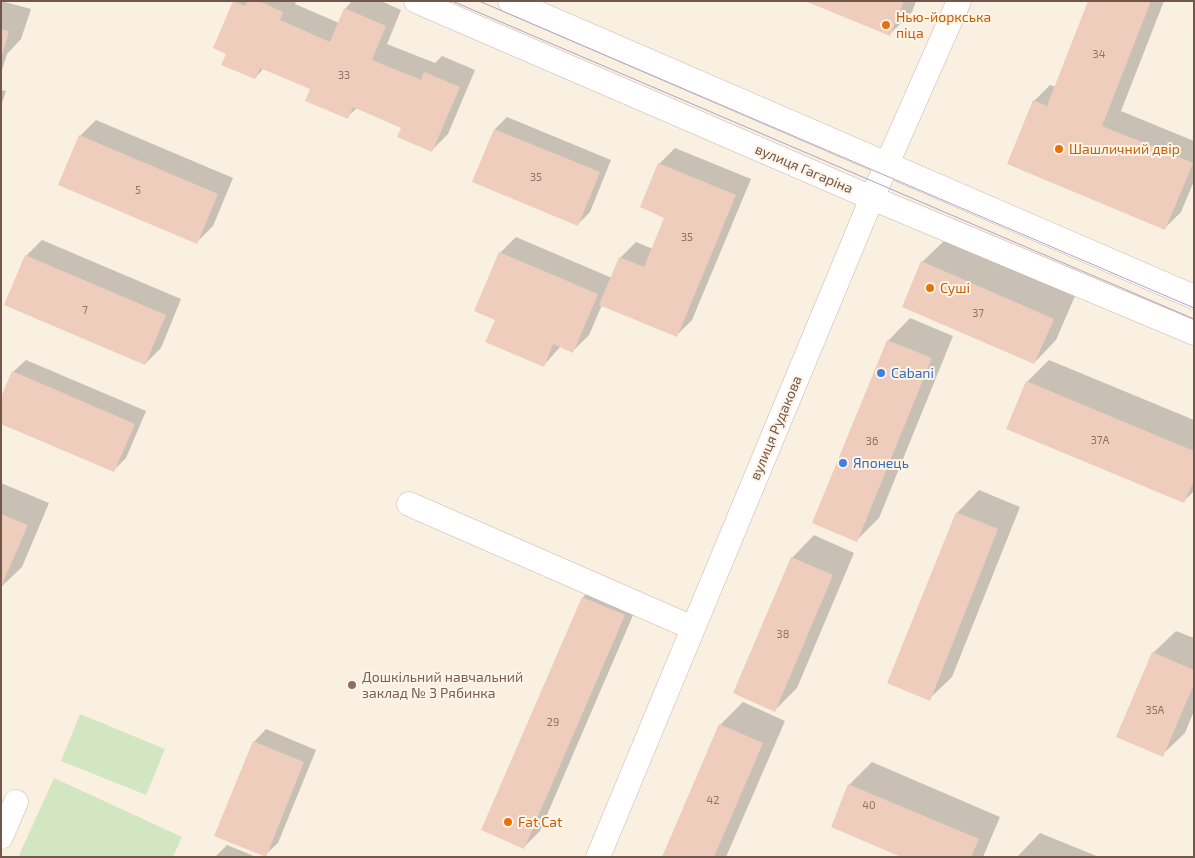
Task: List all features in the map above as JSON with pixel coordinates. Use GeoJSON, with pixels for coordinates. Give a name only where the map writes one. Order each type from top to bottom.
{"type":"FeatureCollection","features":[{"type":"Feature","properties":{"kind":"street","name":"вулиця Гагаріна"},"geometry":{"type":"LineString","coordinates":[[416,1],[872,198],[1194,333]]}},
{"type":"Feature","properties":{"kind":"street"},"geometry":{"type":"LineString","coordinates":[[510,1],[1194,297]]}},
{"type":"Feature","properties":{"kind":"street","name":"вулиця Рудакова"},"geometry":{"type":"LineString","coordinates":[[598,857],[872,198],[959,1]]}},
{"type":"Feature","properties":{"kind":"street"},"geometry":{"type":"LineString","coordinates":[[409,504],[693,628]]}},
{"type":"Feature","properties":{"kind":"street"},"geometry":{"type":"LineString","coordinates":[[1,837],[16,802]]}},
{"type":"Feature","properties":{"kind":"green space"},"geometry":{"type":"Polygon","coordinates":[[[80,714],[165,749],[146,795],[61,761],[80,714]]]}},
{"type":"Feature","properties":{"kind":"green space"},"geometry":{"type":"Polygon","coordinates":[[[54,778],[182,837],[173,857],[23,857],[19,855],[54,778]]]}},
{"type":"Feature","properties":{"kind":"building"},"geometry":{"type":"Polygon","coordinates":[[[233,1],[245,6],[248,1],[259,1],[283,12],[280,20],[330,42],[344,8],[386,26],[372,60],[421,80],[424,72],[460,87],[432,152],[397,137],[401,128],[353,107],[348,119],[305,101],[310,89],[260,68],[255,79],[221,65],[226,54],[213,48],[233,1]]]}},
{"type":"Feature","properties":{"kind":"building"},"geometry":{"type":"Polygon","coordinates":[[[805,1],[904,1],[890,36],[805,1]]]}},
{"type":"Feature","properties":{"kind":"building"},"geometry":{"type":"Polygon","coordinates":[[[1088,1],[1151,1],[1102,126],[1193,163],[1165,230],[1007,164],[1033,100],[1047,106],[1088,1]]]}},
{"type":"Feature","properties":{"kind":"building"},"geometry":{"type":"Polygon","coordinates":[[[1,29],[9,31],[2,55],[1,55],[1,29]]]}},
{"type":"Feature","properties":{"kind":"building"},"geometry":{"type":"Polygon","coordinates":[[[494,129],[600,172],[578,226],[472,182],[494,129]]]}},
{"type":"Feature","properties":{"kind":"building"},"geometry":{"type":"Polygon","coordinates":[[[79,135],[218,194],[197,244],[58,185],[79,135]]]}},
{"type":"Feature","properties":{"kind":"building"},"geometry":{"type":"Polygon","coordinates":[[[658,163],[736,195],[677,337],[599,305],[619,257],[644,267],[664,218],[640,207],[658,163]]]}},
{"type":"Feature","properties":{"kind":"building"},"geometry":{"type":"Polygon","coordinates":[[[499,252],[598,294],[573,353],[553,344],[544,367],[485,342],[495,320],[474,311],[499,252]]]}},
{"type":"Feature","properties":{"kind":"building"},"geometry":{"type":"Polygon","coordinates":[[[25,255],[166,315],[145,365],[4,305],[25,255]]]}},
{"type":"Feature","properties":{"kind":"building"},"geometry":{"type":"Polygon","coordinates":[[[921,261],[1054,319],[1034,364],[902,307],[921,261]]]}},
{"type":"Feature","properties":{"kind":"building"},"geometry":{"type":"Polygon","coordinates":[[[887,340],[932,358],[857,542],[812,523],[887,340]]]}},
{"type":"Feature","properties":{"kind":"building"},"geometry":{"type":"Polygon","coordinates":[[[12,371],[135,424],[114,472],[1,424],[1,397],[12,371]]]}},
{"type":"Feature","properties":{"kind":"building"},"geometry":{"type":"Polygon","coordinates":[[[1026,381],[1194,451],[1194,480],[1184,503],[1006,429],[1026,381]]]}},
{"type":"Feature","properties":{"kind":"building"},"geometry":{"type":"Polygon","coordinates":[[[956,512],[998,529],[930,701],[887,683],[956,512]]]}},
{"type":"Feature","properties":{"kind":"building"},"geometry":{"type":"Polygon","coordinates":[[[1,514],[28,525],[1,587],[1,514]]]}},
{"type":"Feature","properties":{"kind":"building"},"geometry":{"type":"Polygon","coordinates":[[[791,557],[833,575],[775,712],[733,693],[791,557]]]}},
{"type":"Feature","properties":{"kind":"building"},"geometry":{"type":"Polygon","coordinates":[[[582,597],[625,615],[524,849],[481,830],[582,597]]]}},
{"type":"Feature","properties":{"kind":"building"},"geometry":{"type":"Polygon","coordinates":[[[1152,652],[1194,670],[1194,684],[1163,757],[1116,737],[1152,652]]]}},
{"type":"Feature","properties":{"kind":"building"},"geometry":{"type":"Polygon","coordinates":[[[719,724],[763,743],[714,857],[662,857],[719,724]]]}},
{"type":"Feature","properties":{"kind":"building"},"geometry":{"type":"Polygon","coordinates":[[[253,741],[304,762],[266,857],[214,836],[253,741]]]}},
{"type":"Feature","properties":{"kind":"building"},"geometry":{"type":"Polygon","coordinates":[[[848,784],[979,839],[971,857],[901,857],[831,827],[848,784]]]}},
{"type":"Feature","properties":{"kind":"tram line"},"geometry":{"type":"LineString","coordinates":[[452,1],[1194,319]]}},
{"type":"Feature","properties":{"kind":"tram line"},"geometry":{"type":"LineString","coordinates":[[479,1],[1194,308]]}},
{"type":"Feature","properties":{"kind":"place","name":"Нью-йоркська піца"},"geometry":{"type":"Point","coordinates":[886,25]}},
{"type":"Feature","properties":{"kind":"place","name":"Шашличний двір"},"geometry":{"type":"Point","coordinates":[1059,149]}},
{"type":"Feature","properties":{"kind":"place","name":"Суші"},"geometry":{"type":"Point","coordinates":[930,288]}},
{"type":"Feature","properties":{"kind":"place","name":"Cabani"},"geometry":{"type":"Point","coordinates":[881,373]}},
{"type":"Feature","properties":{"kind":"place","name":"Японець"},"geometry":{"type":"Point","coordinates":[843,463]}},
{"type":"Feature","properties":{"kind":"place","name":"Дошкільний навчальний заклад № 3 Рябинка"},"geometry":{"type":"Point","coordinates":[352,685]}},
{"type":"Feature","properties":{"kind":"place","name":"Fat Cat"},"geometry":{"type":"Point","coordinates":[508,822]}}]}
